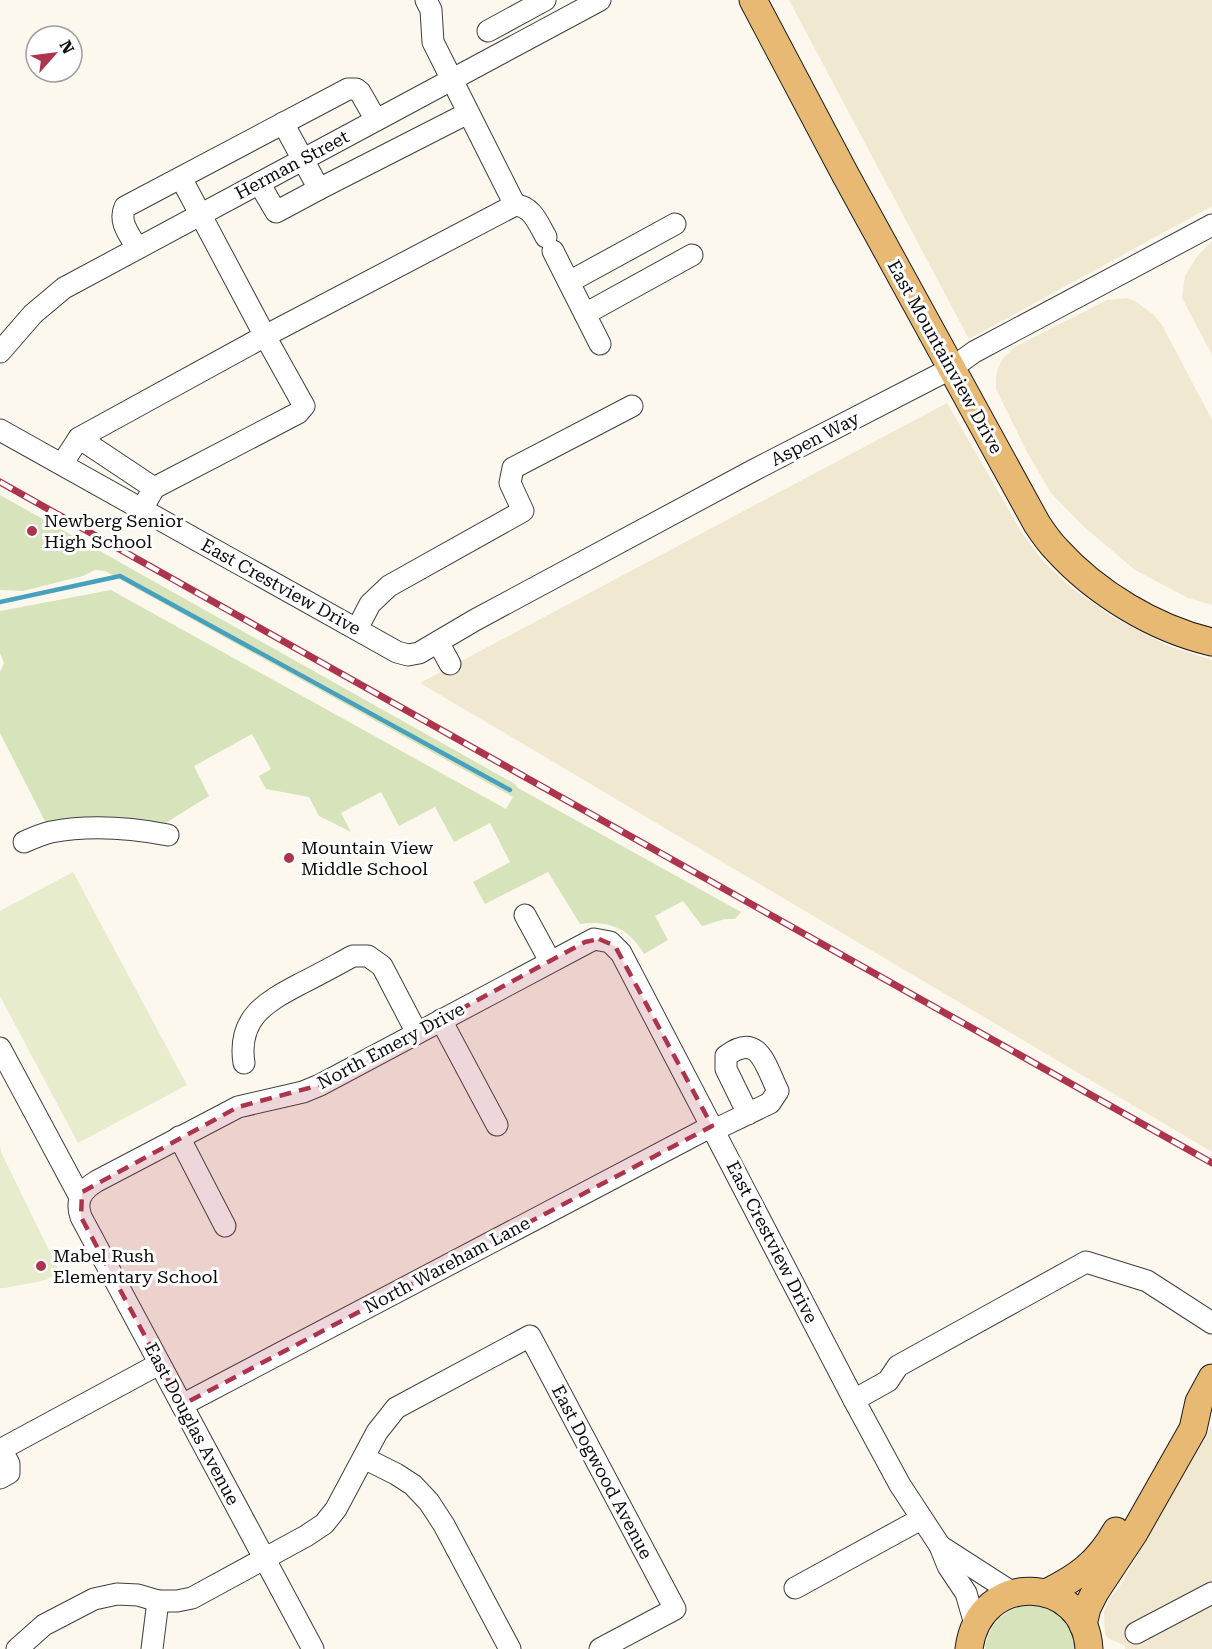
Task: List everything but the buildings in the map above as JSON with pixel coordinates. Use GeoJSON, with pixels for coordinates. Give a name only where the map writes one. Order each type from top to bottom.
{"type":"FeatureCollection","features":[{"type":"Feature","properties":{"kind":"main road","name":"East Mountainview Drive"},"geometry":{"type":"LineString","coordinates":[[753,0],[845,174],[1037,524],[1056,549],[1084,576],[1120,602],[1175,630],[1212,642]]}},
{"type":"Feature","properties":{"kind":"main road"},"geometry":{"type":"LineString","coordinates":[[1090,1641],[1088,1608],[1095,1592],[1134,1533],[1193,1429],[1199,1402],[1212,1378]]}},
{"type":"Feature","properties":{"kind":"main road"},"geometry":{"type":"LineString","coordinates":[[1046,1593],[1077,1577],[1102,1552],[1179,1420],[1199,1402]]}},
{"type":"Feature","properties":{"kind":"main road"},"geometry":{"type":"LineString","coordinates":[[972,1636],[991,1604],[1013,1593],[1025,1591],[1046,1593],[1062,1601],[1072,1609],[1090,1641]]}},
{"type":"Feature","properties":{"kind":"street"},"geometry":{"type":"LineString","coordinates":[[426,0],[431,10],[433,42],[514,205]]}},
{"type":"Feature","properties":{"kind":"street"},"geometry":{"type":"LineString","coordinates":[[488,31],[545,0]]}},
{"type":"Feature","properties":{"kind":"street"},"geometry":{"type":"LineString","coordinates":[[555,0],[565,19]]}},
{"type":"Feature","properties":{"kind":"street","name":"Herman Street"},"geometry":{"type":"LineString","coordinates":[[2,346],[33,314],[64,288],[600,0]]}},
{"type":"Feature","properties":{"kind":"street"},"geometry":{"type":"LineString","coordinates":[[137,248],[123,224],[122,216],[125,207],[348,89],[352,88],[360,92],[378,159]]}},
{"type":"Feature","properties":{"kind":"street"},"geometry":{"type":"LineString","coordinates":[[259,183],[276,212],[468,113]]}},
{"type":"Feature","properties":{"kind":"street"},"geometry":{"type":"LineString","coordinates":[[283,123],[319,189]]}},
{"type":"Feature","properties":{"kind":"street"},"geometry":{"type":"LineString","coordinates":[[142,509],[154,488],[298,413],[304,405],[181,178]]}},
{"type":"Feature","properties":{"kind":"street"},"geometry":{"type":"LineString","coordinates":[[62,465],[79,438],[265,336],[514,205],[523,205],[535,217],[600,344]]}},
{"type":"Feature","properties":{"kind":"street"},"geometry":{"type":"LineString","coordinates":[[569,282],[675,224]]}},
{"type":"Feature","properties":{"kind":"street","name":"Aspen Way"},"geometry":{"type":"LineString","coordinates":[[438,642],[735,481],[952,368],[974,352],[1212,225]]}},
{"type":"Feature","properties":{"kind":"street"},"geometry":{"type":"LineString","coordinates":[[585,314],[692,255]]}},
{"type":"Feature","properties":{"kind":"street"},"geometry":{"type":"LineString","coordinates":[[357,629],[370,604],[389,586],[523,511],[510,483],[513,468],[632,406]]}},
{"type":"Feature","properties":{"kind":"street","name":"East Crestview Drive"},"geometry":{"type":"LineString","coordinates":[[0,430],[397,652],[408,655],[419,653],[438,642]]}},
{"type":"Feature","properties":{"kind":"street"},"geometry":{"type":"LineString","coordinates":[[79,438],[154,488]]}},
{"type":"Feature","properties":{"kind":"street"},"geometry":{"type":"LineString","coordinates":[[438,642],[450,664]]}},
{"type":"Feature","properties":{"kind":"street"},"geometry":{"type":"LineString","coordinates":[[24,842],[51,832],[92,828],[145,831],[168,835]]}},
{"type":"Feature","properties":{"kind":"street"},"geometry":{"type":"LineString","coordinates":[[525,915],[550,961]]}},
{"type":"Feature","properties":{"kind":"street","name":"North Emery Drive"},"geometry":{"type":"LineString","coordinates":[[80,1197],[97,1181],[238,1107],[312,1089],[590,940],[604,940]]}},
{"type":"Feature","properties":{"kind":"street","name":"East Crestview Drive"},"geometry":{"type":"LineString","coordinates":[[604,940],[615,946],[621,953],[854,1400],[900,1485],[940,1546],[948,1566],[966,1593],[972,1636]]}},
{"type":"Feature","properties":{"kind":"street"},"geometry":{"type":"LineString","coordinates":[[244,1063],[243,1038],[258,1010],[275,997],[353,956],[368,956],[382,966],[417,1033]]}},
{"type":"Feature","properties":{"kind":"street"},"geometry":{"type":"LineString","coordinates":[[441,1020],[497,1125]]}},
{"type":"Feature","properties":{"kind":"street","name":"East Douglas Avenue"},"geometry":{"type":"LineString","coordinates":[[0,1048],[80,1197],[78,1208],[81,1217],[313,1649]]}},
{"type":"Feature","properties":{"kind":"street","name":"North Wareham Lane"},"geometry":{"type":"LineString","coordinates":[[182,1406],[713,1128],[748,1114]]}},
{"type":"Feature","properties":{"kind":"street"},"geometry":{"type":"LineString","coordinates":[[179,1137],[225,1226]]}},
{"type":"Feature","properties":{"kind":"street"},"geometry":{"type":"LineString","coordinates":[[854,1400],[888,1381],[898,1366],[1086,1262],[1147,1281],[1212,1323]]}},
{"type":"Feature","properties":{"kind":"street","name":"East Dogwood Avenue"},"geometry":{"type":"LineString","coordinates":[[364,1458],[377,1432],[396,1408],[530,1336],[675,1609],[600,1649]]}},
{"type":"Feature","properties":{"kind":"street"},"geometry":{"type":"LineString","coordinates":[[0,1478],[9,1473],[9,1464],[1,1449],[159,1364]]}},
{"type":"Feature","properties":{"kind":"street"},"geometry":{"type":"LineString","coordinates":[[17,1649],[44,1625],[94,1599],[117,1594],[138,1595],[158,1601],[192,1598],[265,1559],[324,1524],[336,1509],[364,1458],[413,1485],[429,1502],[444,1525],[510,1649]]}},
{"type":"Feature","properties":{"kind":"street"},"geometry":{"type":"LineString","coordinates":[[795,1588],[921,1519]]}},
{"type":"Feature","properties":{"kind":"street","name":"East Crestview Drive"},"geometry":{"type":"LineString","coordinates":[[940,1546],[1013,1593]]}},
{"type":"Feature","properties":{"kind":"street"},"geometry":{"type":"LineString","coordinates":[[1136,1633],[1212,1593]]}},
{"type":"Feature","properties":{"kind":"street"},"geometry":{"type":"LineString","coordinates":[[152,1649],[158,1601]]}},
{"type":"Feature","properties":{"kind":"highlighted area"},"geometry":{"type":"Polygon","coordinates":[[[599,939],[615,946],[712,1126],[182,1405],[81,1217],[82,1192],[238,1107],[320,1085],[585,942],[599,939]]]}},
{"type":"Feature","properties":{"kind":"shaded area"},"geometry":{"type":"Polygon","coordinates":[[[789,0],[1212,0],[1212,206],[969,339],[789,0]]]}},
{"type":"Feature","properties":{"kind":"shaded area"},"geometry":{"type":"Polygon","coordinates":[[[1212,241],[1212,355],[1182,298],[1185,276],[1196,258],[1212,241]]]}},
{"type":"Feature","properties":{"kind":"shaded area"},"geometry":{"type":"Polygon","coordinates":[[[1127,298],[1153,314],[1162,325],[1212,420],[1212,605],[1188,598],[1135,570],[1083,526],[1051,493],[1028,454],[996,389],[998,368],[1003,358],[1015,347],[1107,300],[1127,298]]]}},
{"type":"Feature","properties":{"kind":"shaded area"},"geometry":{"type":"Polygon","coordinates":[[[947,403],[1022,533],[1043,561],[1073,589],[1111,616],[1168,646],[1212,660],[1212,1152],[420,683],[947,403]]]}},
{"type":"Feature","properties":{"kind":"shaded area"},"geometry":{"type":"Polygon","coordinates":[[[1212,1425],[1212,1649],[1125,1649],[1125,1645],[1109,1639],[1105,1634],[1104,1612],[1108,1601],[1122,1583],[1212,1425]]]}},
{"type":"Feature","properties":{"kind":"green space"},"geometry":{"type":"Polygon","coordinates":[[[0,495],[741,912],[735,919],[725,919],[702,926],[683,901],[655,916],[668,940],[644,954],[632,938],[617,928],[600,923],[580,924],[548,872],[485,904],[473,882],[510,862],[490,823],[454,842],[435,807],[399,826],[381,792],[341,813],[351,832],[319,816],[309,797],[266,789],[259,776],[271,769],[252,734],[194,766],[209,796],[164,824],[48,827],[0,733],[0,672],[4,663],[0,653],[0,611],[111,590],[506,809],[513,797],[105,571],[95,570],[83,576],[23,591],[0,590],[0,495]]]}},
{"type":"Feature","properties":{"kind":"green space"},"geometry":{"type":"Polygon","coordinates":[[[73,872],[187,1085],[78,1143],[0,996],[0,911],[73,872]]]}},
{"type":"Feature","properties":{"kind":"green space"},"geometry":{"type":"Polygon","coordinates":[[[0,1146],[60,1273],[42,1281],[5,1288],[0,1288],[0,1146]]]}},
{"type":"Feature","properties":{"kind":"green space"},"geometry":{"type":"Polygon","coordinates":[[[1025,1605],[1045,1608],[1060,1616],[1070,1630],[1076,1649],[985,1649],[989,1633],[997,1620],[1009,1611],[1025,1605]]]}},
{"type":"Feature","properties":{"kind":"waterway"},"geometry":{"type":"LineString","coordinates":[[0,602],[120,576],[510,790]]}},
{"type":"Feature","properties":{"kind":"railway"},"geometry":{"type":"LineString","coordinates":[[0,482],[1212,1163]]}},
{"type":"Feature","properties":{"kind":"place","name":"Newberg Senior High School"},"geometry":{"type":"Point","coordinates":[32,531]}},
{"type":"Feature","properties":{"kind":"place","name":"Mountain View Middle School"},"geometry":{"type":"Point","coordinates":[289,858]}},
{"type":"Feature","properties":{"kind":"place","name":"Mabel Rush Elementary School"},"geometry":{"type":"Point","coordinates":[41,1266]}}]}
